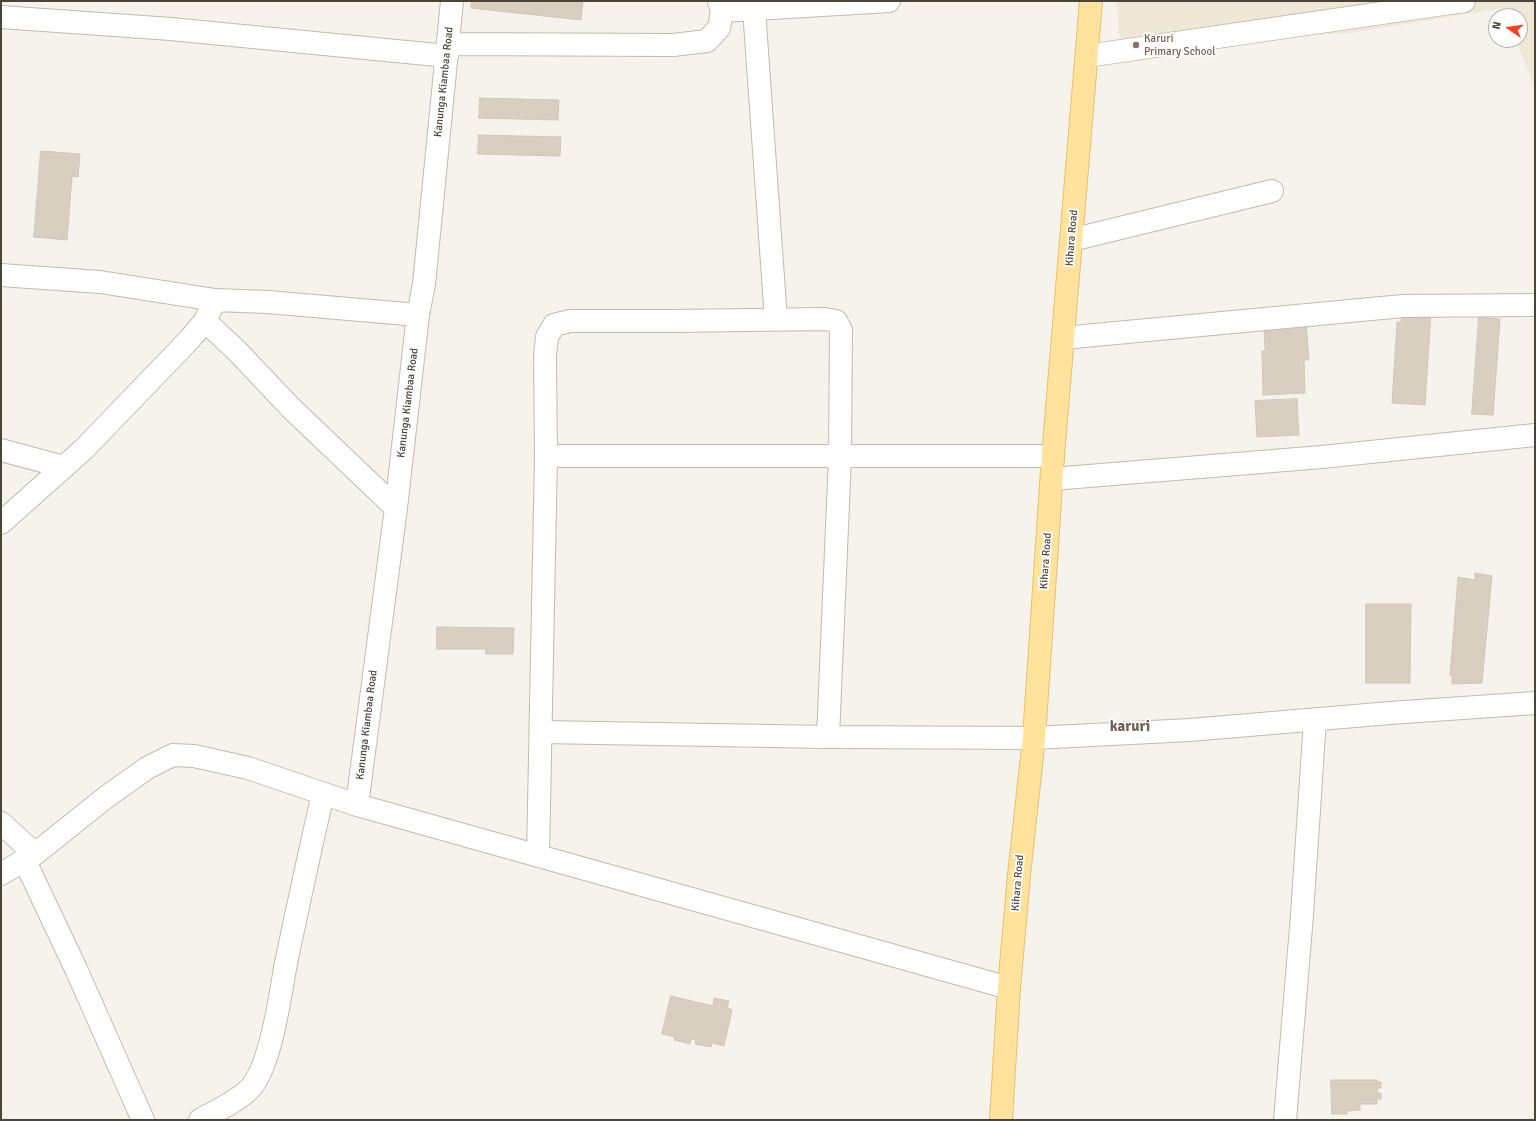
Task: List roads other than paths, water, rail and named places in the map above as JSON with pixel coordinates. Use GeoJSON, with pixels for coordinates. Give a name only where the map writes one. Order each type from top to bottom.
{"type":"FeatureCollection","features":[{"type":"Feature","properties":{"kind":"main road","name":"Kihara Road"},"geometry":{"type":"LineString","coordinates":[[1001,1120],[1009,988],[1019,875],[1034,738],[1053,456],[1091,1]]}},
{"type":"Feature","properties":{"kind":"street","name":"Kanunga Kiambaa Road"},"geometry":{"type":"LineString","coordinates":[[357,805],[396,508],[418,315],[424,284],[452,1]]}},
{"type":"Feature","properties":{"kind":"street"},"geometry":{"type":"LineString","coordinates":[[1,17],[447,50],[673,45],[707,41],[719,28],[720,6],[754,9],[890,1]]}},
{"type":"Feature","properties":{"kind":"street"},"geometry":{"type":"LineString","coordinates":[[1087,56],[1464,1]]}},
{"type":"Feature","properties":{"kind":"street"},"geometry":{"type":"LineString","coordinates":[[754,9],[776,320]]}},
{"type":"Feature","properties":{"kind":"street"},"geometry":{"type":"LineString","coordinates":[[1072,240],[1272,191]]}},
{"type":"Feature","properties":{"kind":"street"},"geometry":{"type":"LineString","coordinates":[[1,275],[100,282],[215,300],[268,302],[418,315]]}},
{"type":"Feature","properties":{"kind":"street"},"geometry":{"type":"LineString","coordinates":[[1,523],[84,449],[189,340],[205,321],[215,300]]}},
{"type":"Feature","properties":{"kind":"street"},"geometry":{"type":"LineString","coordinates":[[1063,338],[1403,306],[1535,305]]}},
{"type":"Feature","properties":{"kind":"street"},"geometry":{"type":"LineString","coordinates":[[538,856],[542,732],[546,456],[545,355],[547,337],[554,325],[570,321],[825,319],[836,321],[839,325],[841,330],[840,456],[828,737]]}},
{"type":"Feature","properties":{"kind":"street"},"geometry":{"type":"LineString","coordinates":[[205,321],[237,351],[291,408],[396,508]]}},
{"type":"Feature","properties":{"kind":"street"},"geometry":{"type":"LineString","coordinates":[[1052,479],[1322,458],[1535,435]]}},
{"type":"Feature","properties":{"kind":"street"},"geometry":{"type":"LineString","coordinates":[[1,450],[64,467]]}},
{"type":"Feature","properties":{"kind":"street"},"geometry":{"type":"LineString","coordinates":[[546,456],[1053,456]]}},
{"type":"Feature","properties":{"kind":"street"},"geometry":{"type":"LineString","coordinates":[[542,732],[828,737],[1034,738],[1190,730],[1390,713],[1535,703]]}},
{"type":"Feature","properties":{"kind":"street"},"geometry":{"type":"LineString","coordinates":[[1285,1120],[1302,914],[1315,720]]}},
{"type":"Feature","properties":{"kind":"street"},"geometry":{"type":"LineString","coordinates":[[1,874],[30,857],[105,798],[147,768],[172,755],[194,756],[248,768],[357,805],[1009,988]]}},
{"type":"Feature","properties":{"kind":"street"},"geometry":{"type":"LineString","coordinates":[[200,1120],[230,1104],[252,1086],[261,1069],[272,1033],[300,892],[323,794]]}},
{"type":"Feature","properties":{"kind":"street"},"geometry":{"type":"LineString","coordinates":[[1,823],[30,857],[76,969],[143,1120]]}},
{"type":"Feature","properties":{"kind":"place","name":"Karuri Primary School"},"geometry":{"type":"Point","coordinates":[1136,45]}},
{"type":"Feature","properties":{"kind":"district","name":"karuri"},"geometry":{"type":"Point","coordinates":[1130,727]}}]}
